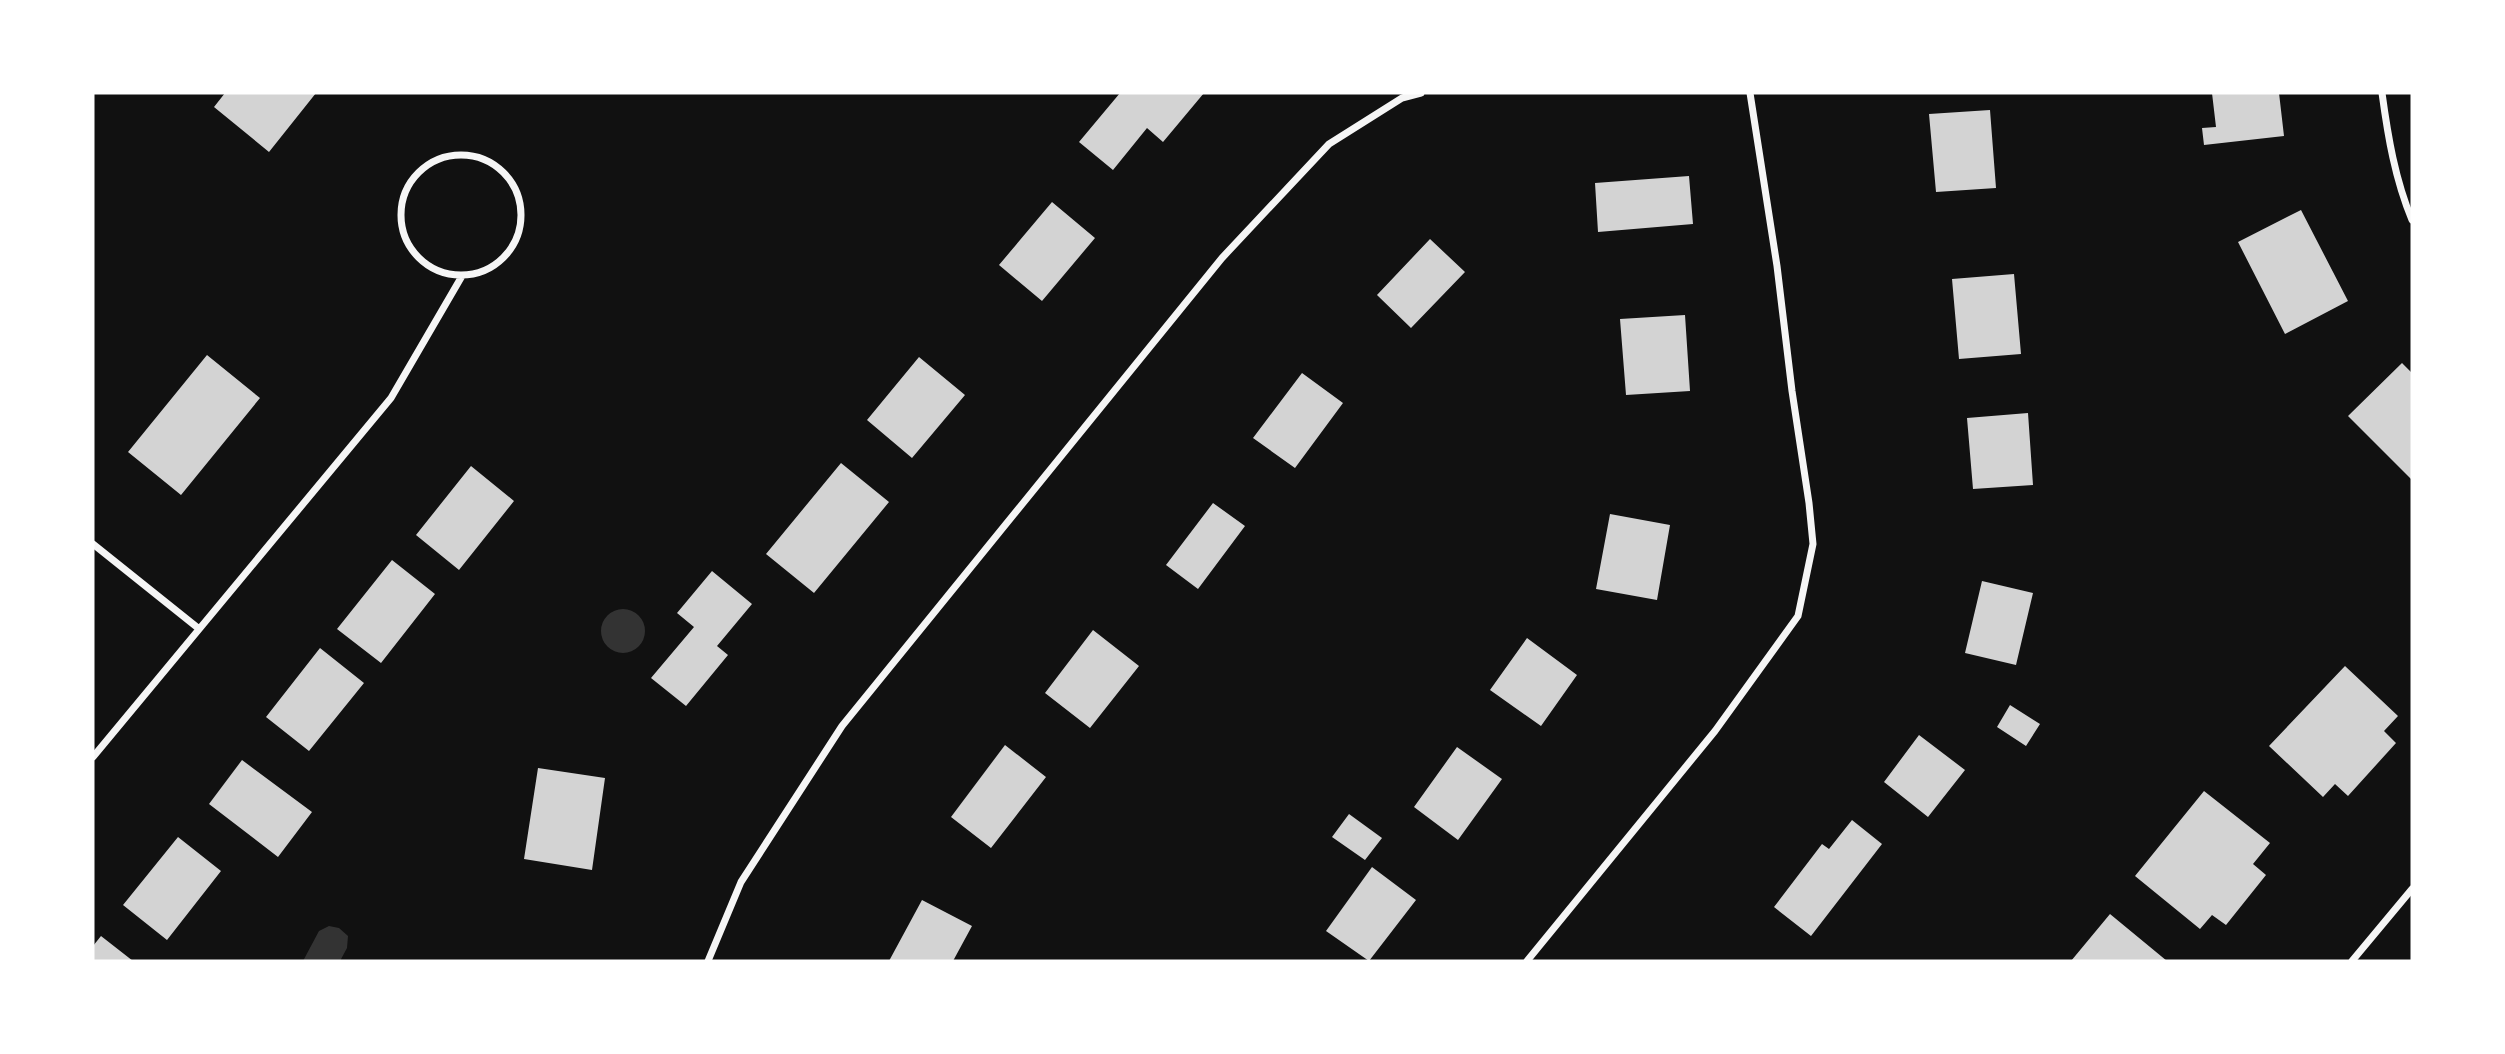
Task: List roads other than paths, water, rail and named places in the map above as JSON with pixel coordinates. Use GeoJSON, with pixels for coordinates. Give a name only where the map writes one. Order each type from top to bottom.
{"type":"FeatureCollection","features":[{"type":"Feature","properties":{"kind":"street"},"geometry":{"type":"LineString","coordinates":[[708,961],[741,882],[842,726],[1222,258],[1329,144],[1402,97],[1421,93]]}},
{"type":"Feature","properties":{"kind":"street"},"geometry":{"type":"LineString","coordinates":[[1527,961],[1715,731],[1798,616],[1813,544],[1812,530],[1791,391],[1777,266],[1750,93]]}},
{"type":"Feature","properties":{"kind":"street"},"geometry":{"type":"LineString","coordinates":[[2382,93],[2388,139],[2398,181],[2412,220]]}},
{"type":"Feature","properties":{"kind":"street"},"geometry":{"type":"LineString","coordinates":[[93,757],[390,398],[462,276],[483,272],[501,261],[514,244],[521,225],[521,203],[513,184],[499,168],[481,158],[460,154],[439,159],[421,170],[408,186],[400,221],[405,239],[421,261],[444,274],[462,276]]}},
{"type":"Feature","properties":{"kind":"street"},"geometry":{"type":"LineString","coordinates":[[93,544],[198,628]]}},
{"type":"Feature","properties":{"kind":"street"},"geometry":{"type":"LineString","coordinates":[[2352,961],[2412,889]]}}]}
